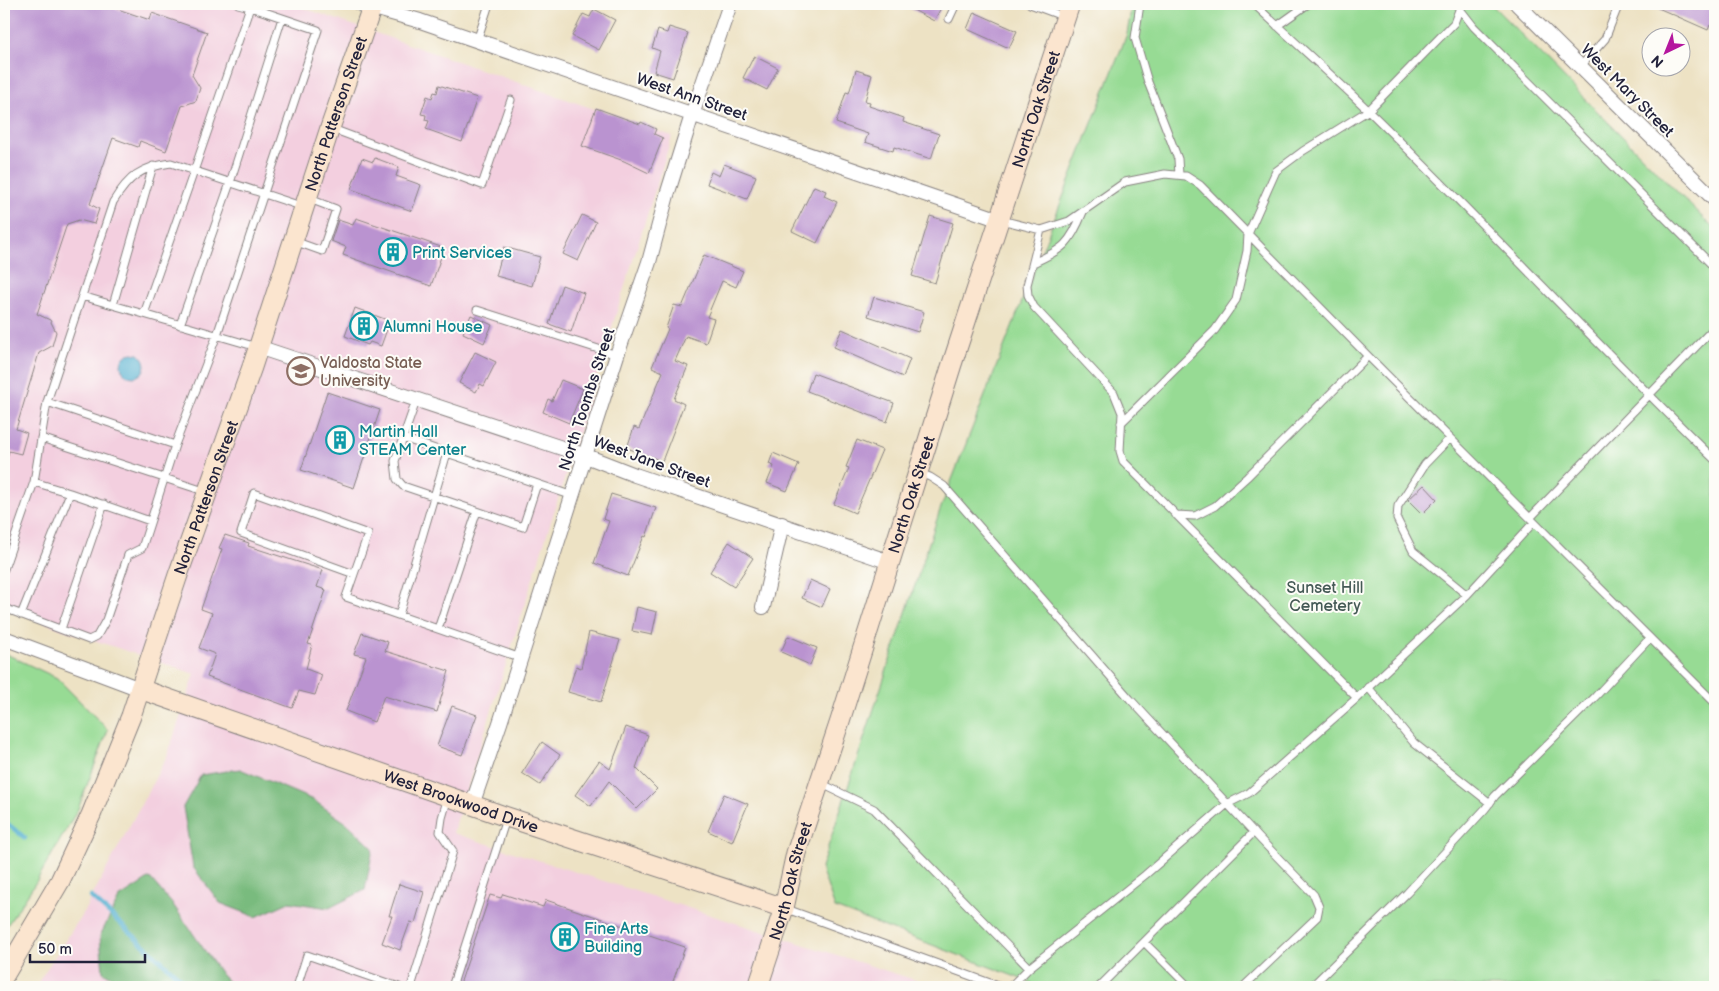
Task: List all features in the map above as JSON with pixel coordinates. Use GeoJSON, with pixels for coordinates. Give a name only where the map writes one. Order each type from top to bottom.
{"type":"FeatureCollection","features":[{"type":"Feature","properties":{"kind":"main road","name":"North Patterson Street"},"geometry":{"type":"LineString","coordinates":[[4,976],[60,881],[98,797],[131,716],[294,241],[368,5]]}},
{"type":"Feature","properties":{"kind":"main road","name":"North Oak Street"},"geometry":{"type":"LineString","coordinates":[[758,987],[784,908],[796,853],[1068,11]]}},
{"type":"Feature","properties":{"kind":"main road","name":"West Brookwood Drive"},"geometry":{"type":"LineString","coordinates":[[140,689],[507,817],[784,908]]}},
{"type":"Feature","properties":{"kind":"street","name":"North Toombs Street"},"geometry":{"type":"LineString","coordinates":[[472,805],[649,262],[667,195],[692,115],[730,4]]}},
{"type":"Feature","properties":{"kind":"street","name":"West Mary Street"},"geometry":{"type":"LineString","coordinates":[[1519,4],[1580,67],[1715,199]]}},
{"type":"Feature","properties":{"kind":"street","name":"West Ann Street"},"geometry":{"type":"LineString","coordinates":[[368,5],[476,40],[1000,220]]}},
{"type":"Feature","properties":{"kind":"street","name":"West Jane Street"},"geometry":{"type":"LineString","coordinates":[[258,348],[586,456],[635,475],[890,562]]}},
{"type":"Feature","properties":{"kind":"street"},"geometry":{"type":"LineString","coordinates":[[763,607],[782,524]]}},
{"type":"Feature","properties":{"kind":"street"},"geometry":{"type":"LineString","coordinates":[[4,638],[140,689]]}},
{"type":"Feature","properties":{"kind":"lane"},"geometry":{"type":"LineString","coordinates":[[4,608],[89,640],[97,636],[106,620],[128,555],[142,548],[175,445],[217,335],[318,30],[250,6],[238,4]]}},
{"type":"Feature","properties":{"kind":"lane"},"geometry":{"type":"LineString","coordinates":[[476,40],[489,4]]}},
{"type":"Feature","properties":{"kind":"lane"},"geometry":{"type":"LineString","coordinates":[[949,19],[956,4]]}},
{"type":"Feature","properties":{"kind":"lane"},"geometry":{"type":"LineString","coordinates":[[1030,4],[1068,11]]}},
{"type":"Feature","properties":{"kind":"lane"},"geometry":{"type":"LineString","coordinates":[[1140,4],[1134,38],[1148,82],[1178,159],[1179,175]]}},
{"type":"Feature","properties":{"kind":"lane"},"geometry":{"type":"LineString","coordinates":[[1254,4],[1369,110],[1715,460]]}},
{"type":"Feature","properties":{"kind":"lane"},"geometry":{"type":"LineString","coordinates":[[1277,26],[1308,4]]}},
{"type":"Feature","properties":{"kind":"lane"},"geometry":{"type":"LineString","coordinates":[[1580,67],[1605,39],[1619,4]]}},
{"type":"Feature","properties":{"kind":"lane"},"geometry":{"type":"LineString","coordinates":[[144,314],[250,6]]}},
{"type":"Feature","properties":{"kind":"lane"},"geometry":{"type":"LineString","coordinates":[[1121,424],[1215,330],[1236,300],[1248,251],[1248,234],[1276,171],[1303,151],[1369,110],[1454,23],[1457,7]]}},
{"type":"Feature","properties":{"kind":"lane"},"geometry":{"type":"LineString","coordinates":[[1457,7],[1474,27],[1715,268]]}},
{"type":"Feature","properties":{"kind":"lane"},"geometry":{"type":"LineString","coordinates":[[180,325],[230,183],[282,18]]}},
{"type":"Feature","properties":{"kind":"lane"},"geometry":{"type":"LineString","coordinates":[[330,128],[482,185],[511,100]]}},
{"type":"Feature","properties":{"kind":"lane"},"geometry":{"type":"LineString","coordinates":[[4,569],[34,482],[47,402],[113,202],[122,187],[138,172],[153,166],[172,163],[264,194],[336,209],[322,251],[294,241]]}},
{"type":"Feature","properties":{"kind":"lane"},"geometry":{"type":"LineString","coordinates":[[113,305],[153,166]]}},
{"type":"Feature","properties":{"kind":"lane"},"geometry":{"type":"LineString","coordinates":[[1000,220],[1041,230],[1069,222],[1125,182],[1165,174],[1186,176],[1200,185],[1715,703]]}},
{"type":"Feature","properties":{"kind":"lane"},"geometry":{"type":"LineString","coordinates":[[1033,263],[1066,244],[1083,212]]}},
{"type":"Feature","properties":{"kind":"lane"},"geometry":{"type":"LineString","coordinates":[[1041,230],[1027,285],[1028,295],[1034,307],[1114,393],[1122,413],[1120,451],[1123,461],[1356,698]]}},
{"type":"Feature","properties":{"kind":"lane"},"geometry":{"type":"LineString","coordinates":[[82,296],[258,348]]}},
{"type":"Feature","properties":{"kind":"lane"},"geometry":{"type":"LineString","coordinates":[[477,310],[617,356]]}},
{"type":"Feature","properties":{"kind":"lane"},"geometry":{"type":"LineString","coordinates":[[1010,987],[1029,968],[1145,875],[1228,804],[1249,793],[1368,688],[1467,595],[1532,520],[1715,326]]}},
{"type":"Feature","properties":{"kind":"lane"},"geometry":{"type":"LineString","coordinates":[[1176,515],[1195,516],[1215,506],[1247,477],[1368,356]]}},
{"type":"Feature","properties":{"kind":"lane"},"geometry":{"type":"LineString","coordinates":[[416,401],[396,460],[397,479],[403,486],[523,527],[537,484]]}},
{"type":"Feature","properties":{"kind":"lane"},"geometry":{"type":"LineString","coordinates":[[47,402],[175,445]]}},
{"type":"Feature","properties":{"kind":"lane"},"geometry":{"type":"LineString","coordinates":[[41,438],[208,492]]}},
{"type":"Feature","properties":{"kind":"lane"},"geometry":{"type":"LineString","coordinates":[[403,438],[573,496]]}},
{"type":"Feature","properties":{"kind":"lane"},"geometry":{"type":"LineString","coordinates":[[1450,438],[1425,464],[1398,506],[1397,519],[1413,551],[1467,595]]}},
{"type":"Feature","properties":{"kind":"lane"},"geometry":{"type":"LineString","coordinates":[[398,616],[447,453]]}},
{"type":"Feature","properties":{"kind":"lane"},"geometry":{"type":"LineString","coordinates":[[918,473],[930,477],[944,486],[1125,692],[1314,895],[1319,907],[1317,916],[1243,987]]}},
{"type":"Feature","properties":{"kind":"lane"},"geometry":{"type":"LineString","coordinates":[[34,482],[150,521]]}},
{"type":"Feature","properties":{"kind":"lane"},"geometry":{"type":"LineString","coordinates":[[21,615],[70,493]]}},
{"type":"Feature","properties":{"kind":"lane"},"geometry":{"type":"LineString","coordinates":[[354,574],[240,533],[254,493],[368,534],[346,597],[521,658]]}},
{"type":"Feature","properties":{"kind":"lane"},"geometry":{"type":"LineString","coordinates":[[61,629],[104,504]]}},
{"type":"Feature","properties":{"kind":"lane"},"geometry":{"type":"LineString","coordinates":[[438,629],[477,511]]}},
{"type":"Feature","properties":{"kind":"lane"},"geometry":{"type":"LineString","coordinates":[[1310,987],[1407,893],[1490,803],[1595,697],[1650,638]]}},
{"type":"Feature","properties":{"kind":"lane"},"geometry":{"type":"LineString","coordinates":[[1368,688],[1414,743],[1490,803]]}},
{"type":"Feature","properties":{"kind":"lane"},"geometry":{"type":"LineString","coordinates":[[819,782],[874,809],[1029,968]]}},
{"type":"Feature","properties":{"kind":"lane"},"geometry":{"type":"LineString","coordinates":[[411,987],[453,851],[440,832],[448,796]]}},
{"type":"Feature","properties":{"kind":"lane"},"geometry":{"type":"LineString","coordinates":[[452,987],[507,817]]}},
{"type":"Feature","properties":{"kind":"lane"},"geometry":{"type":"LineString","coordinates":[[1099,987],[1254,832]]}},
{"type":"Feature","properties":{"kind":"lane"},"geometry":{"type":"LineString","coordinates":[[784,908],[1001,987]]}},
{"type":"Feature","properties":{"kind":"lane"},"geometry":{"type":"LineString","coordinates":[[1144,942],[1189,987]]}},
{"type":"Feature","properties":{"kind":"lane"},"geometry":{"type":"LineString","coordinates":[[297,987],[307,955],[399,987]]}},
{"type":"Feature","properties":{"kind":"shaded area","name":"Valdosta State University"},"geometry":{"type":"Polygon","coordinates":[[[4,4],[292,4],[672,136],[453,833],[937,987],[35,987],[82,915],[167,756],[195,674],[61,629],[4,606],[4,4]]]}},
{"type":"Feature","properties":{"kind":"green space","name":"Sunset Hill Cemetery"},"geometry":{"type":"Polygon","coordinates":[[[1132,4],[1491,4],[1715,230],[1715,987],[1029,987],[1032,983],[835,908],[821,868],[940,510],[1127,34],[1132,4]]]}},
{"type":"Feature","properties":{"kind":"green space"},"geometry":{"type":"Polygon","coordinates":[[[4,653],[57,678],[108,730],[78,809],[36,882],[4,930],[4,653]]]}},
{"type":"Feature","properties":{"kind":"green space"},"geometry":{"type":"Polygon","coordinates":[[[240,769],[313,800],[348,824],[373,848],[365,890],[329,908],[289,902],[256,917],[220,903],[193,867],[183,807],[201,775],[240,769]]]}},
{"type":"Feature","properties":{"kind":"green space"},"geometry":{"type":"Polygon","coordinates":[[[150,878],[174,906],[221,974],[233,987],[129,987],[103,972],[100,936],[119,898],[150,878]]]}},
{"type":"Feature","properties":{"kind":"water"},"geometry":{"type":"Polygon","coordinates":[[[133,353],[141,357],[145,365],[141,373],[133,377],[125,373],[121,365],[125,357],[133,353]]]}},
{"type":"Feature","properties":{"kind":"building"},"geometry":{"type":"Polygon","coordinates":[[[4,4],[103,4],[150,20],[152,13],[207,32],[192,75],[200,88],[196,101],[182,106],[166,151],[140,141],[138,147],[113,138],[90,204],[99,209],[94,224],[79,220],[67,224],[37,314],[50,320],[56,332],[52,346],[39,353],[16,429],[27,433],[21,454],[9,451],[7,458],[4,458],[4,4]]]}},
{"type":"Feature","properties":{"kind":"building"},"geometry":{"type":"Polygon","coordinates":[[[902,4],[943,4],[934,21],[902,4]]]}},
{"type":"Feature","properties":{"kind":"building"},"geometry":{"type":"Polygon","coordinates":[[[1649,4],[1715,4],[1715,28],[1710,25],[1708,30],[1649,4]]]}},
{"type":"Feature","properties":{"kind":"building"},"geometry":{"type":"Polygon","coordinates":[[[594,9],[615,20],[599,50],[572,36],[583,14],[590,17],[594,9]]]}},
{"type":"Feature","properties":{"kind":"building"},"geometry":{"type":"Polygon","coordinates":[[[974,12],[1017,31],[1009,48],[967,29],[974,12]]]}},
{"type":"Feature","properties":{"kind":"building"},"geometry":{"type":"Polygon","coordinates":[[[669,27],[688,33],[673,78],[654,72],[660,51],[652,48],[658,30],[667,33],[669,27]]]}},
{"type":"Feature","properties":{"kind":"building"},"geometry":{"type":"Polygon","coordinates":[[[754,56],[778,68],[767,90],[743,78],[754,56]]]}},
{"type":"Feature","properties":{"kind":"building"},"geometry":{"type":"Polygon","coordinates":[[[856,70],[872,75],[865,101],[870,102],[869,106],[904,118],[903,122],[939,134],[931,159],[894,147],[893,151],[865,142],[868,134],[836,123],[846,92],[849,93],[856,70]]]}},
{"type":"Feature","properties":{"kind":"building"},"geometry":{"type":"Polygon","coordinates":[[[439,85],[477,98],[462,142],[426,129],[429,121],[425,120],[426,115],[421,114],[427,96],[432,98],[434,92],[437,93],[439,85]]]}},
{"type":"Feature","properties":{"kind":"building"},"geometry":{"type":"Polygon","coordinates":[[[596,108],[640,124],[641,122],[656,129],[654,134],[663,138],[649,173],[624,161],[582,146],[596,108]]]}},
{"type":"Feature","properties":{"kind":"building"},"geometry":{"type":"Polygon","coordinates":[[[362,158],[373,162],[375,158],[399,167],[396,176],[421,185],[412,211],[351,189],[362,158]]]}},
{"type":"Feature","properties":{"kind":"building"},"geometry":{"type":"Polygon","coordinates":[[[724,164],[756,176],[747,199],[707,184],[711,172],[719,176],[724,164]]]}},
{"type":"Feature","properties":{"kind":"building"},"geometry":{"type":"Polygon","coordinates":[[[814,186],[826,191],[824,196],[837,202],[817,243],[792,231],[814,186]]]}},
{"type":"Feature","properties":{"kind":"building"},"geometry":{"type":"Polygon","coordinates":[[[582,215],[596,222],[578,261],[563,254],[582,215]]]}},
{"type":"Feature","properties":{"kind":"building"},"geometry":{"type":"Polygon","coordinates":[[[930,216],[953,223],[935,283],[912,276],[930,216]]]}},
{"type":"Feature","properties":{"kind":"building","name":"Print Services"},"geometry":{"type":"Polygon","coordinates":[[[356,218],[444,248],[431,286],[343,255],[346,247],[331,241],[338,220],[353,225],[356,218]]]}},
{"type":"Feature","properties":{"kind":"building"},"geometry":{"type":"Polygon","coordinates":[[[504,247],[540,257],[532,286],[496,276],[504,247]]]}},
{"type":"Feature","properties":{"kind":"building"},"geometry":{"type":"Polygon","coordinates":[[[704,255],[743,271],[736,287],[722,281],[707,317],[714,319],[706,343],[686,336],[675,361],[688,366],[674,399],[684,404],[662,461],[627,448],[634,427],[639,429],[663,372],[652,367],[668,329],[666,328],[674,305],[682,307],[704,255]]]}},
{"type":"Feature","properties":{"kind":"building"},"geometry":{"type":"Polygon","coordinates":[[[562,285],[584,293],[571,332],[549,324],[562,285]]]}},
{"type":"Feature","properties":{"kind":"building"},"geometry":{"type":"Polygon","coordinates":[[[874,297],[924,312],[918,332],[868,316],[874,297]]]}},
{"type":"Feature","properties":{"kind":"building","name":"Alumni House"},"geometry":{"type":"Polygon","coordinates":[[[355,308],[390,321],[381,346],[370,342],[368,345],[345,336],[355,308]]]}},
{"type":"Feature","properties":{"kind":"building"},"geometry":{"type":"Polygon","coordinates":[[[471,315],[492,325],[484,343],[463,333],[471,315]]]}},
{"type":"Feature","properties":{"kind":"building"},"geometry":{"type":"Polygon","coordinates":[[[842,329],[910,359],[903,377],[834,347],[842,329]]]}},
{"type":"Feature","properties":{"kind":"building"},"geometry":{"type":"Polygon","coordinates":[[[475,352],[496,362],[484,386],[480,384],[476,392],[459,383],[475,352]]]}},
{"type":"Feature","properties":{"kind":"building"},"geometry":{"type":"Polygon","coordinates":[[[813,373],[894,403],[887,422],[807,391],[813,373]]]}},
{"type":"Feature","properties":{"kind":"building"},"geometry":{"type":"Polygon","coordinates":[[[561,380],[583,389],[569,423],[543,412],[548,399],[552,401],[561,380]]]}},
{"type":"Feature","properties":{"kind":"building","name":"Martin Hall STEAM Center"},"geometry":{"type":"Polygon","coordinates":[[[327,392],[380,410],[354,488],[301,470],[327,392]]]}},
{"type":"Feature","properties":{"kind":"building"},"geometry":{"type":"Polygon","coordinates":[[[857,440],[882,450],[855,513],[834,504],[849,468],[846,467],[857,440]]]}},
{"type":"Feature","properties":{"kind":"building"},"geometry":{"type":"Polygon","coordinates":[[[773,453],[799,464],[787,491],[767,483],[774,466],[769,464],[773,453]]]}},
{"type":"Feature","properties":{"kind":"building"},"geometry":{"type":"Polygon","coordinates":[[[1424,485],[1437,499],[1422,514],[1408,500],[1424,485]]]}},
{"type":"Feature","properties":{"kind":"building"},"geometry":{"type":"Polygon","coordinates":[[[611,494],[656,508],[646,537],[644,536],[628,576],[594,563],[609,521],[603,519],[611,494]]]}},
{"type":"Feature","properties":{"kind":"building"},"geometry":{"type":"Polygon","coordinates":[[[225,535],[249,543],[248,546],[323,570],[317,587],[326,590],[308,644],[312,645],[306,669],[322,675],[315,695],[299,691],[292,708],[207,677],[215,654],[199,648],[212,613],[201,609],[222,549],[219,548],[225,535]]]}},
{"type":"Feature","properties":{"kind":"building"},"geometry":{"type":"Polygon","coordinates":[[[729,542],[753,558],[734,587],[710,572],[729,542]]]}},
{"type":"Feature","properties":{"kind":"building"},"geometry":{"type":"Polygon","coordinates":[[[810,580],[830,589],[822,607],[802,598],[810,580]]]}},
{"type":"Feature","properties":{"kind":"building"},"geometry":{"type":"Polygon","coordinates":[[[637,607],[657,612],[652,635],[632,631],[637,607]]]}},
{"type":"Feature","properties":{"kind":"building"},"geometry":{"type":"Polygon","coordinates":[[[589,632],[620,640],[601,702],[568,692],[576,666],[581,668],[589,632]]]}},
{"type":"Feature","properties":{"kind":"building"},"geometry":{"type":"Polygon","coordinates":[[[362,633],[388,642],[385,651],[449,671],[437,712],[384,696],[374,722],[346,711],[366,657],[354,654],[362,633]]]}},
{"type":"Feature","properties":{"kind":"building"},"geometry":{"type":"Polygon","coordinates":[[[788,636],[817,648],[810,665],[781,652],[788,636]]]}},
{"type":"Feature","properties":{"kind":"building"},"geometry":{"type":"Polygon","coordinates":[[[452,706],[477,715],[462,755],[437,746],[452,706]]]}},
{"type":"Feature","properties":{"kind":"building"},"geometry":{"type":"Polygon","coordinates":[[[626,727],[648,735],[636,768],[657,789],[637,809],[609,781],[591,806],[575,795],[599,761],[610,769],[626,727]]]}},
{"type":"Feature","properties":{"kind":"building"},"geometry":{"type":"Polygon","coordinates":[[[542,742],[560,755],[540,785],[522,773],[542,742]]]}},
{"type":"Feature","properties":{"kind":"building"},"geometry":{"type":"Polygon","coordinates":[[[724,794],[748,804],[732,842],[708,831],[724,794]]]}},
{"type":"Feature","properties":{"kind":"building"},"geometry":{"type":"Polygon","coordinates":[[[399,884],[424,892],[415,923],[410,922],[400,950],[382,943],[392,916],[389,916],[399,884]]]}},
{"type":"Feature","properties":{"kind":"building","name":"Fine Arts Building"},"geometry":{"type":"Polygon","coordinates":[[[503,894],[543,907],[546,900],[685,947],[671,987],[459,987],[490,895],[501,898],[503,894]]]}},
{"type":"Feature","properties":{"kind":"waterway"},"geometry":{"type":"LineString","coordinates":[[4,821],[25,838]]}},
{"type":"Feature","properties":{"kind":"waterway"},"geometry":{"type":"LineString","coordinates":[[91,897],[190,987]]}},
{"type":"Feature","properties":{"kind":"place","name":"Print Services"},"geometry":{"type":"Point","coordinates":[393,252]}},
{"type":"Feature","properties":{"kind":"place","name":"Alumni House"},"geometry":{"type":"Point","coordinates":[364,326]}},
{"type":"Feature","properties":{"kind":"place","name":"Valdosta State University"},"geometry":{"type":"Point","coordinates":[301,371]}},
{"type":"Feature","properties":{"kind":"place","name":"Martin Hall STEAM Center"},"geometry":{"type":"Point","coordinates":[340,440]}},
{"type":"Feature","properties":{"kind":"place","name":"Fine Arts Building"},"geometry":{"type":"Point","coordinates":[565,937]}}]}
